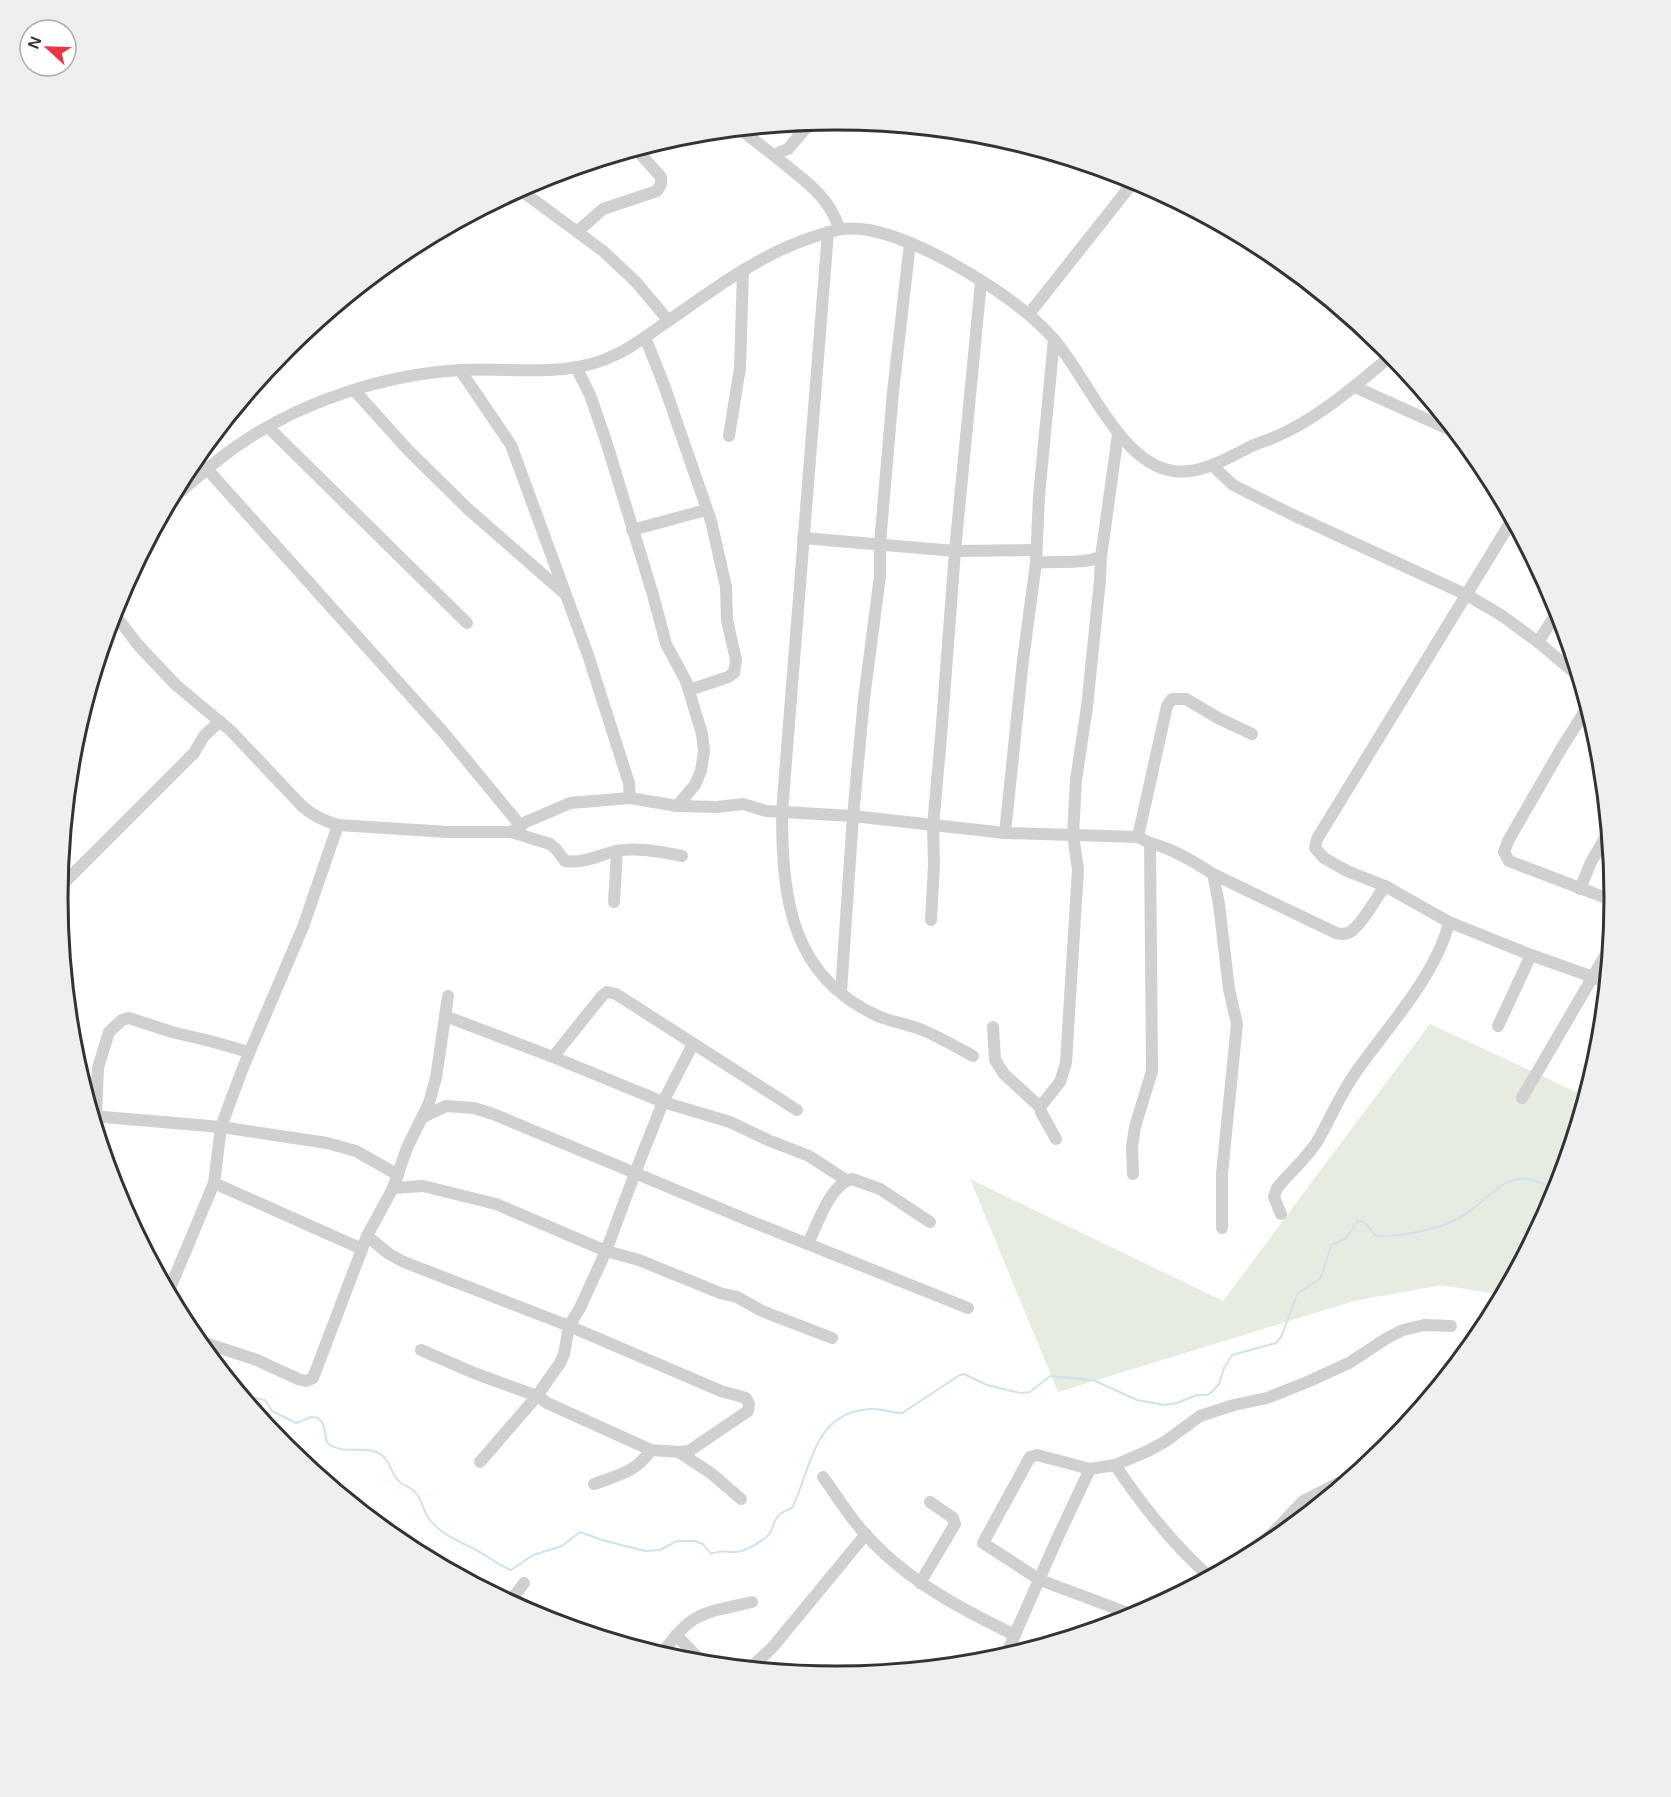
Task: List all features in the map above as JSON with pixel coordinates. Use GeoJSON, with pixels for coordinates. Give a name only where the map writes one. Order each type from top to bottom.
{"type":"FeatureCollection","features":[{"type":"Feature","properties":{"kind":"street"},"geometry":{"type":"LineString","coordinates":[[777,158],[780,152],[788,149],[803,131]]}},
{"type":"Feature","properties":{"kind":"street"},"geometry":{"type":"LineString","coordinates":[[748,136],[827,201],[834,213],[803,538],[782,812],[784,873],[789,907],[795,930],[806,952],[820,973],[841,992],[858,1005],[881,1017],[920,1029],[973,1056]]}},
{"type":"Feature","properties":{"kind":"street"},"geometry":{"type":"LineString","coordinates":[[578,231],[603,209],[657,191],[661,184],[661,177],[642,156]]}},
{"type":"Feature","properties":{"kind":"street"},"geometry":{"type":"LineString","coordinates":[[1029,314],[1128,189]]}},
{"type":"Feature","properties":{"kind":"street"},"geometry":{"type":"LineString","coordinates":[[528,195],[603,251],[636,282],[668,320]]}},
{"type":"Feature","properties":{"kind":"street"},"geometry":{"type":"LineString","coordinates":[[190,483],[240,443],[313,405],[354,390],[382,382],[460,370],[576,367],[614,356],[768,256],[834,230],[855,228],[873,231],[909,243],[962,269],[1014,302],[1054,339],[1071,360],[1118,434],[1141,456],[1161,468],[1177,472],[1212,465],[1276,437],[1311,417],[1355,387],[1385,361]]}},
{"type":"Feature","properties":{"kind":"street"},"geometry":{"type":"LineString","coordinates":[[841,992],[853,816],[865,692],[880,576],[880,543],[893,392],[909,243]]}},
{"type":"Feature","properties":{"kind":"street"},"geometry":{"type":"LineString","coordinates":[[729,436],[740,368],[743,271]]}},
{"type":"Feature","properties":{"kind":"street"},"geometry":{"type":"LineString","coordinates":[[931,920],[934,865],[933,826],[955,551],[981,282]]}},
{"type":"Feature","properties":{"kind":"street"},"geometry":{"type":"LineString","coordinates":[[645,337],[668,394],[723,570],[727,620],[736,667],[734,673],[728,677],[688,690]]}},
{"type":"Feature","properties":{"kind":"street"},"geometry":{"type":"LineString","coordinates":[[1005,833],[1023,660],[1036,563],[1054,339]]}},
{"type":"Feature","properties":{"kind":"street"},"geometry":{"type":"LineString","coordinates":[[576,367],[590,395],[606,441],[669,653],[680,669],[702,734],[704,751],[701,771],[695,785],[677,806]]}},
{"type":"Feature","properties":{"kind":"street"},"geometry":{"type":"LineString","coordinates":[[460,370],[511,445],[588,655],[628,783],[630,798]]}},
{"type":"Feature","properties":{"kind":"street"},"geometry":{"type":"LineString","coordinates":[[1355,387],[1440,425]]}},
{"type":"Feature","properties":{"kind":"street"},"geometry":{"type":"LineString","coordinates":[[354,390],[408,450],[468,509],[565,594]]}},
{"type":"Feature","properties":{"kind":"street"},"geometry":{"type":"LineString","coordinates":[[268,428],[467,622]]}},
{"type":"Feature","properties":{"kind":"street"},"geometry":{"type":"LineString","coordinates":[[1040,1107],[1060,1082],[1066,1063],[1078,869],[1073,836],[1076,780],[1082,750],[1101,557],[1118,434]]}},
{"type":"Feature","properties":{"kind":"street"},"geometry":{"type":"LineString","coordinates":[[1212,465],[1233,485],[1467,595],[1501,615],[1567,667]]}},
{"type":"Feature","properties":{"kind":"street"},"geometry":{"type":"LineString","coordinates":[[207,469],[444,733],[515,828],[550,844],[565,861],[570,862],[617,851],[657,851],[682,856]]}},
{"type":"Feature","properties":{"kind":"street"},"geometry":{"type":"LineString","coordinates":[[633,530],[706,510]]}},
{"type":"Feature","properties":{"kind":"street"},"geometry":{"type":"LineString","coordinates":[[1508,527],[1317,839],[1315,848],[1324,858],[1347,872],[1385,886],[1449,921],[1531,955],[1599,979]]}},
{"type":"Feature","properties":{"kind":"street"},"geometry":{"type":"LineString","coordinates":[[803,538],[955,551],[1036,550]]}},
{"type":"Feature","properties":{"kind":"street"},"geometry":{"type":"LineString","coordinates":[[1036,563],[1050,561],[1079,563],[1101,557]]}},
{"type":"Feature","properties":{"kind":"street"},"geometry":{"type":"LineString","coordinates":[[120,621],[138,645],[176,685],[220,721],[302,806],[318,818],[338,825],[459,832],[515,828],[570,803],[630,798],[677,806],[717,807],[743,804],[766,811],[853,816],[1005,833],[1138,837],[1189,858],[1213,874],[1336,933],[1344,934],[1351,932],[1385,886]]}},
{"type":"Feature","properties":{"kind":"street"},"geometry":{"type":"LineString","coordinates":[[1538,642],[1551,621]]}},
{"type":"Feature","properties":{"kind":"street"},"geometry":{"type":"LineString","coordinates":[[1138,837],[1167,706],[1172,699],[1186,699],[1252,734]]}},
{"type":"Feature","properties":{"kind":"street"},"geometry":{"type":"LineString","coordinates":[[1581,717],[1519,820],[1504,852],[1509,861],[1604,897]]}},
{"type":"Feature","properties":{"kind":"street"},"geometry":{"type":"LineString","coordinates":[[68,879],[194,753],[204,736],[220,721]]}},
{"type":"Feature","properties":{"kind":"street"},"geometry":{"type":"LineString","coordinates":[[172,1284],[214,1183],[221,1127],[249,1052],[303,927],[338,825]]}},
{"type":"Feature","properties":{"kind":"street"},"geometry":{"type":"LineString","coordinates":[[1132,1174],[1135,1126],[1152,1071],[1150,843]]}},
{"type":"Feature","properties":{"kind":"street"},"geometry":{"type":"LineString","coordinates":[[1580,889],[1602,844]]}},
{"type":"Feature","properties":{"kind":"street"},"geometry":{"type":"LineString","coordinates":[[614,902],[617,851]]}},
{"type":"Feature","properties":{"kind":"street"},"geometry":{"type":"LineString","coordinates":[[1213,874],[1219,904],[1229,989],[1237,1024],[1222,1173],[1222,1228]]}},
{"type":"Feature","properties":{"kind":"street"},"geometry":{"type":"LineString","coordinates":[[1281,1214],[1275,1202],[1275,1193],[1317,1142],[1336,1103],[1355,1073],[1427,972],[1445,937],[1449,921]]}},
{"type":"Feature","properties":{"kind":"street"},"geometry":{"type":"LineString","coordinates":[[1498,1026],[1531,955]]}},
{"type":"Feature","properties":{"kind":"street"},"geometry":{"type":"LineString","coordinates":[[1522,1098],[1601,963]]}},
{"type":"Feature","properties":{"kind":"street"},"geometry":{"type":"LineString","coordinates":[[553,1057],[602,996],[608,993],[616,994],[797,1110]]}},
{"type":"Feature","properties":{"kind":"street"},"geometry":{"type":"LineString","coordinates":[[211,1345],[257,1360],[298,1379],[306,1381],[313,1378],[367,1236],[393,1188],[407,1148],[429,1103],[436,1078],[448,996]]}},
{"type":"Feature","properties":{"kind":"street"},"geometry":{"type":"LineString","coordinates":[[445,1016],[663,1102],[730,1122],[809,1156],[846,1180]]}},
{"type":"Feature","properties":{"kind":"street"},"geometry":{"type":"LineString","coordinates":[[95,1102],[98,1068],[109,1032],[122,1020],[129,1018],[249,1052]]}},
{"type":"Feature","properties":{"kind":"street"},"geometry":{"type":"LineString","coordinates":[[993,1027],[995,1060],[1004,1074],[1040,1107],[1056,1140]]}},
{"type":"Feature","properties":{"kind":"street"},"geometry":{"type":"LineString","coordinates":[[480,1462],[537,1396],[564,1354],[569,1326],[580,1308],[606,1251],[663,1102],[693,1044]]}},
{"type":"Feature","properties":{"kind":"street"},"geometry":{"type":"LineString","coordinates":[[91,1084],[97,1088]]}},
{"type":"Feature","properties":{"kind":"street"},"geometry":{"type":"LineString","coordinates":[[423,1117],[446,1106],[474,1108],[493,1114],[968,1308]]}},
{"type":"Feature","properties":{"kind":"street"},"geometry":{"type":"LineString","coordinates":[[100,1116],[221,1127],[341,1146],[356,1151],[398,1175]]}},
{"type":"Feature","properties":{"kind":"street"},"geometry":{"type":"LineString","coordinates":[[808,1244],[833,1192],[846,1180],[852,1179],[880,1189],[930,1222]]}},
{"type":"Feature","properties":{"kind":"street"},"geometry":{"type":"LineString","coordinates":[[214,1183],[362,1249]]}},
{"type":"Feature","properties":{"kind":"street"},"geometry":{"type":"LineString","coordinates":[[393,1188],[423,1186],[485,1201],[520,1213],[606,1251],[639,1260],[704,1287],[737,1297],[762,1311],[832,1338]]}},
{"type":"Feature","properties":{"kind":"street"},"geometry":{"type":"LineString","coordinates":[[367,1236],[389,1254],[404,1262],[569,1326],[721,1391],[746,1398],[749,1404],[748,1411],[689,1450],[679,1452],[651,1450],[537,1396],[474,1373],[421,1350]]}},
{"type":"Feature","properties":{"kind":"street"},"geometry":{"type":"LineString","coordinates":[[1122,1611],[1040,1580],[1022,1566],[985,1546],[983,1540],[1033,1454],[1090,1469],[1115,1465],[1148,1451],[1200,1416],[1234,1405],[1267,1398],[1305,1383],[1350,1363],[1403,1330],[1424,1325],[1451,1326]]}},
{"type":"Feature","properties":{"kind":"street"},"geometry":{"type":"LineString","coordinates":[[594,1484],[630,1470],[642,1462],[651,1450]]}},
{"type":"Feature","properties":{"kind":"street"},"geometry":{"type":"LineString","coordinates":[[679,1452],[712,1474],[741,1499]]}},
{"type":"Feature","properties":{"kind":"street"},"geometry":{"type":"LineString","coordinates":[[1115,1465],[1171,1537],[1205,1572]]}},
{"type":"Feature","properties":{"kind":"street"},"geometry":{"type":"LineString","coordinates":[[1010,1646],[1060,1530],[1090,1469]]}},
{"type":"Feature","properties":{"kind":"street"},"geometry":{"type":"LineString","coordinates":[[823,1477],[866,1534],[920,1583],[966,1611],[1010,1646]]}},
{"type":"Feature","properties":{"kind":"street"},"geometry":{"type":"LineString","coordinates":[[920,1583],[955,1524],[953,1518],[930,1502]]}},
{"type":"Feature","properties":{"kind":"street"},"geometry":{"type":"LineString","coordinates":[[756,1662],[772,1648],[866,1534]]}},
{"type":"Feature","properties":{"kind":"street"},"geometry":{"type":"LineString","coordinates":[[515,1596],[524,1583]]}},
{"type":"Feature","properties":{"kind":"street"},"geometry":{"type":"LineString","coordinates":[[666,1647],[687,1623],[705,1612],[752,1602]]}},
{"type":"Feature","properties":{"kind":"street"},"geometry":{"type":"LineString","coordinates":[[675,1635],[693,1653]]}},
{"type":"Feature","properties":{"kind":"shaded area"},"geometry":{"type":"Polygon","coordinates":[[[1430,1024],[1578,1093],[1563,1145],[1545,1192],[1524,1238],[1494,1294],[1441,1285],[1354,1301],[1058,1392],[970,1179],[1223,1301],[1430,1024]]]}},
{"type":"Feature","properties":{"kind":"waterway"},"geometry":{"type":"LineString","coordinates":[[252,1398],[265,1400],[272,1411],[296,1423],[312,1417],[318,1418],[323,1425],[326,1440],[336,1448],[377,1452],[387,1461],[399,1481],[418,1495],[428,1517],[440,1530],[511,1570],[533,1555],[562,1546],[580,1532],[645,1551],[660,1550],[677,1541],[695,1541],[703,1544],[711,1554],[739,1552],[765,1538],[779,1515],[792,1508],[817,1445],[837,1420],[851,1412],[874,1409],[902,1413],[964,1374],[987,1385],[1020,1393],[1030,1392],[1050,1376],[1093,1380],[1137,1400],[1164,1405],[1177,1403],[1197,1395],[1207,1395],[1219,1384],[1224,1368],[1232,1355],[1276,1343],[1281,1337],[1298,1293],[1321,1277],[1331,1245],[1345,1239],[1358,1221],[1364,1222],[1376,1236],[1406,1234],[1457,1219],[1512,1180],[1524,1179],[1547,1187]]}}]}
